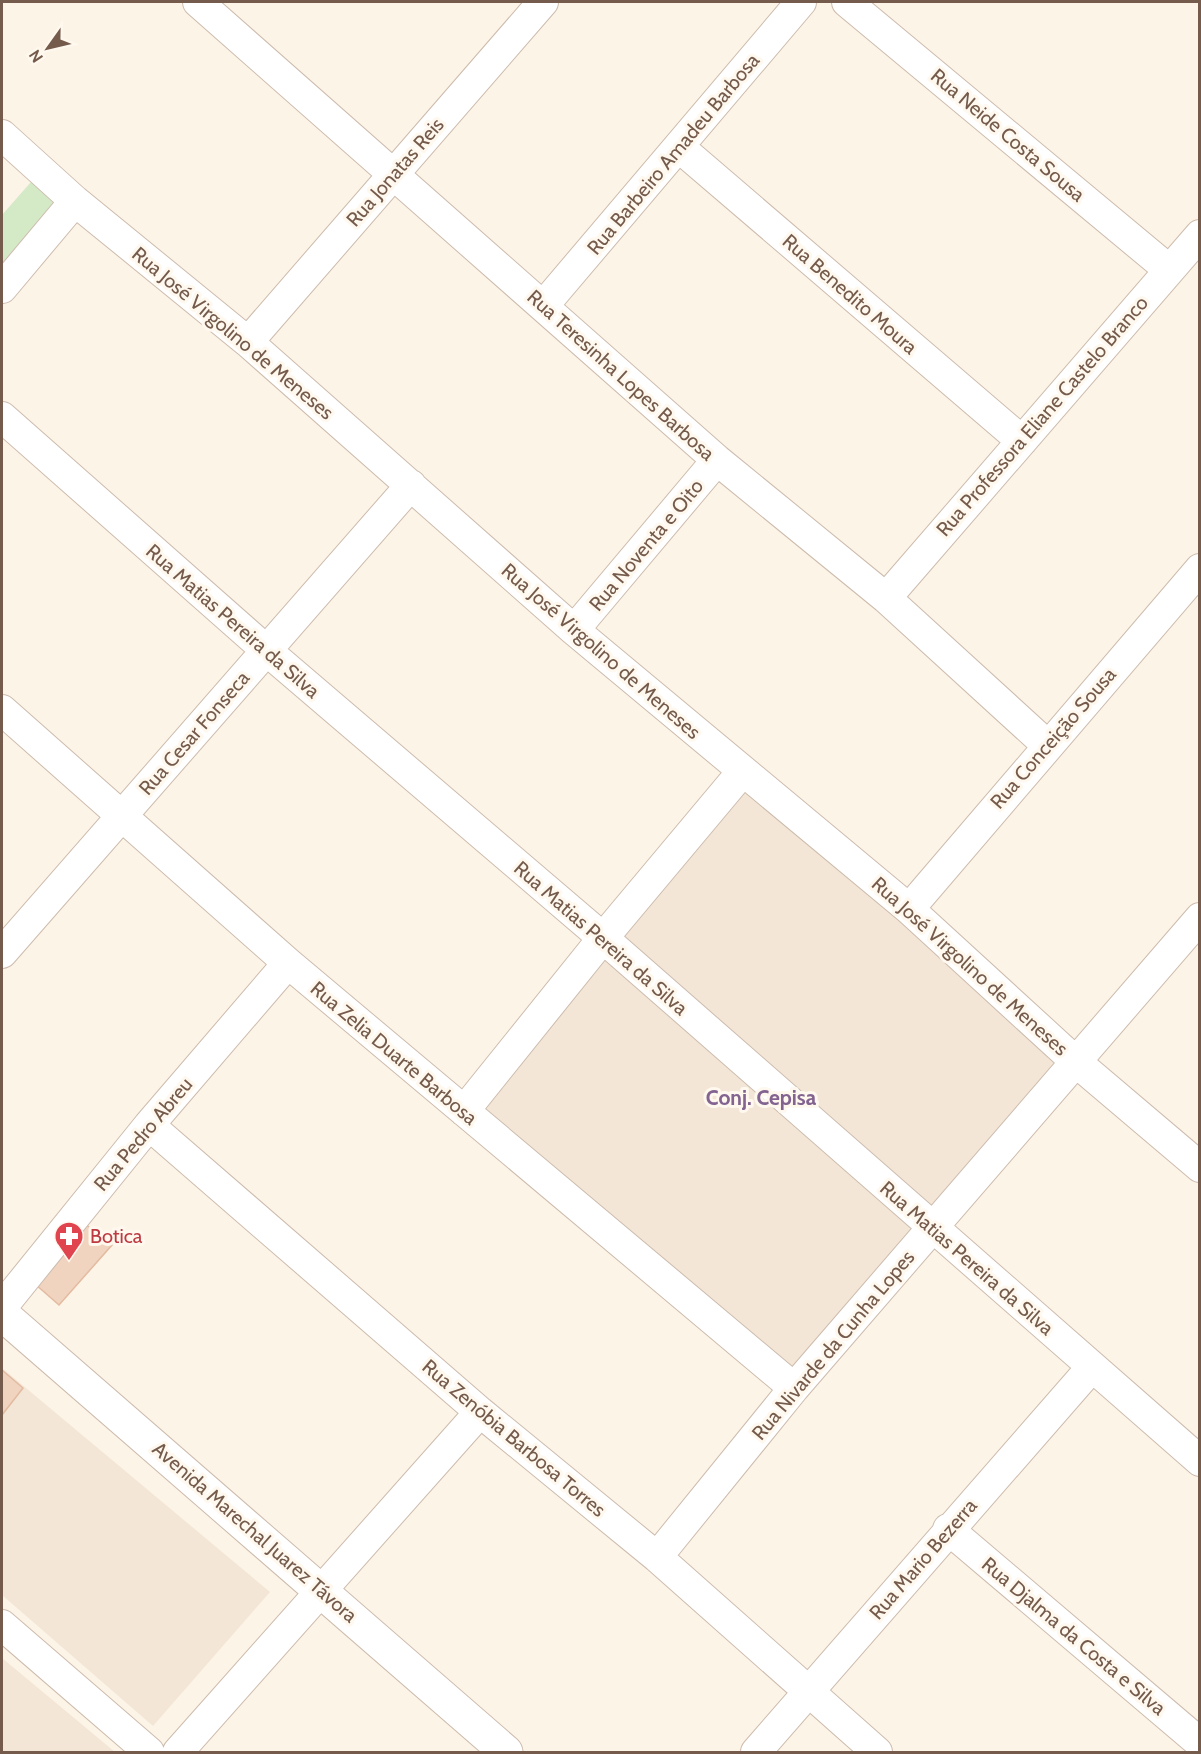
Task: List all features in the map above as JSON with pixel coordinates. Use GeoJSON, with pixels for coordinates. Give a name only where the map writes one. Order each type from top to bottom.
{"type":"FeatureCollection","features":[{"type":"Feature","properties":{"kind":"street","name":"Rua Teresinha Lopes Barbosa"},"geometry":{"type":"LineString","coordinates":[[198,2],[717,460],[886,598],[1047,745]]}},
{"type":"Feature","properties":{"kind":"street","name":"Rua Barbeiro Amadeu Barbosa"},"geometry":{"type":"LineString","coordinates":[[544,306],[801,2]]}},
{"type":"Feature","properties":{"kind":"street","name":"Rua Neide Costa Sousa"},"geometry":{"type":"LineString","coordinates":[[847,2],[1168,269]]}},
{"type":"Feature","properties":{"kind":"street","name":"Rua Jonatas Reis"},"geometry":{"type":"LineString","coordinates":[[248,342],[532,6]]}},
{"type":"Feature","properties":{"kind":"street","name":"Rua José Virgolino de Meneses"},"geometry":{"type":"LineString","coordinates":[[2,135],[75,201],[248,342],[574,630],[909,909],[1075,1060],[1200,1167]]}},
{"type":"Feature","properties":{"kind":"street","name":"Rua Benedito Moura"},"geometry":{"type":"LineString","coordinates":[[679,147],[1022,441]]}},
{"type":"Feature","properties":{"kind":"street"},"geometry":{"type":"LineString","coordinates":[[2,288],[75,201]]}},
{"type":"Feature","properties":{"kind":"street","name":"Rua Professora Eliane Castelo Branco"},"geometry":{"type":"LineString","coordinates":[[886,598],[1168,269],[1200,235]]}},
{"type":"Feature","properties":{"kind":"street","name":"Rua Matias Pereira da Silva"},"geometry":{"type":"LineString","coordinates":[[2,417],[266,650],[603,938],[1200,1461]]}},
{"type":"Feature","properties":{"kind":"street","name":"Rua Noventa e Oito"},"geometry":{"type":"LineString","coordinates":[[574,630],[717,460]]}},
{"type":"Feature","properties":{"kind":"street","name":"Rua Cesar Fonseca"},"geometry":{"type":"LineString","coordinates":[[2,953],[411,485]]}},
{"type":"Feature","properties":{"kind":"street","name":"Rua Conceição Sousa"},"geometry":{"type":"LineString","coordinates":[[909,909],[1047,745],[1195,584]]}},
{"type":"Feature","properties":{"kind":"street","name":"Rua Zelia Duarte Barbosa"},"geometry":{"type":"LineString","coordinates":[[2,710],[288,963],[794,1388]]}},
{"type":"Feature","properties":{"kind":"street"},"geometry":{"type":"LineString","coordinates":[[464,1111],[603,938],[742,772]]}},
{"type":"Feature","properties":{"kind":"street","name":"Rua Nivarde da Cunha Lopes"},"geometry":{"type":"LineString","coordinates":[[657,1557],[794,1388],[1200,918]]}},
{"type":"Feature","properties":{"kind":"street","name":"Rua Pedro Abreu"},"geometry":{"type":"LineString","coordinates":[[2,1307],[149,1125],[288,963]]}},
{"type":"Feature","properties":{"kind":"street","name":"Rua Zenóbia Barbosa Torres"},"geometry":{"type":"LineString","coordinates":[[149,1125],[480,1412],[657,1557],[878,1752]]}},
{"type":"Feature","properties":{"kind":"street","name":"Avenida Marechal Juarez Távora"},"geometry":{"type":"LineString","coordinates":[[2,1314],[506,1752]]}},
{"type":"Feature","properties":{"kind":"street","name":"Rua Mario Bezerra"},"geometry":{"type":"LineString","coordinates":[[756,1752],[1092,1366]]}},
{"type":"Feature","properties":{"kind":"street"},"geometry":{"type":"LineString","coordinates":[[178,1752],[480,1412]]}},
{"type":"Feature","properties":{"kind":"street","name":"Rua Djalma da Costa e Silva"},"geometry":{"type":"LineString","coordinates":[[948,1529],[1200,1743]]}},
{"type":"Feature","properties":{"kind":"street"},"geometry":{"type":"LineString","coordinates":[[2,1625],[149,1752]]}},
{"type":"Feature","properties":{"kind":"shaded area"},"geometry":{"type":"Polygon","coordinates":[[[742,772],[1075,1061],[794,1388],[464,1111],[742,772]]]}},
{"type":"Feature","properties":{"kind":"shaded area"},"geometry":{"type":"Polygon","coordinates":[[[2,1368],[270,1592],[153,1726],[2,1595],[2,1368]]]}},
{"type":"Feature","properties":{"kind":"shaded area"},"geometry":{"type":"Polygon","coordinates":[[[2,1658],[115,1752],[2,1752],[2,1658]]]}},
{"type":"Feature","properties":{"kind":"green space"},"geometry":{"type":"Polygon","coordinates":[[[31,182],[56,204],[2,265],[2,215],[31,182]]]}},
{"type":"Feature","properties":{"kind":"building","name":"Botica"},"geometry":{"type":"Polygon","coordinates":[[[79,1219],[112,1245],[59,1305],[27,1277],[79,1219]]]}},
{"type":"Feature","properties":{"kind":"building"},"geometry":{"type":"Polygon","coordinates":[[[2,1370],[23,1388],[2,1415],[2,1370]]]}},
{"type":"Feature","properties":{"kind":"place","name":"Botica"},"geometry":{"type":"Point","coordinates":[69,1262]}},
{"type":"Feature","properties":{"kind":"district","name":"Conj. Cepisa"},"geometry":{"type":"Point","coordinates":[761,1097]}}]}
